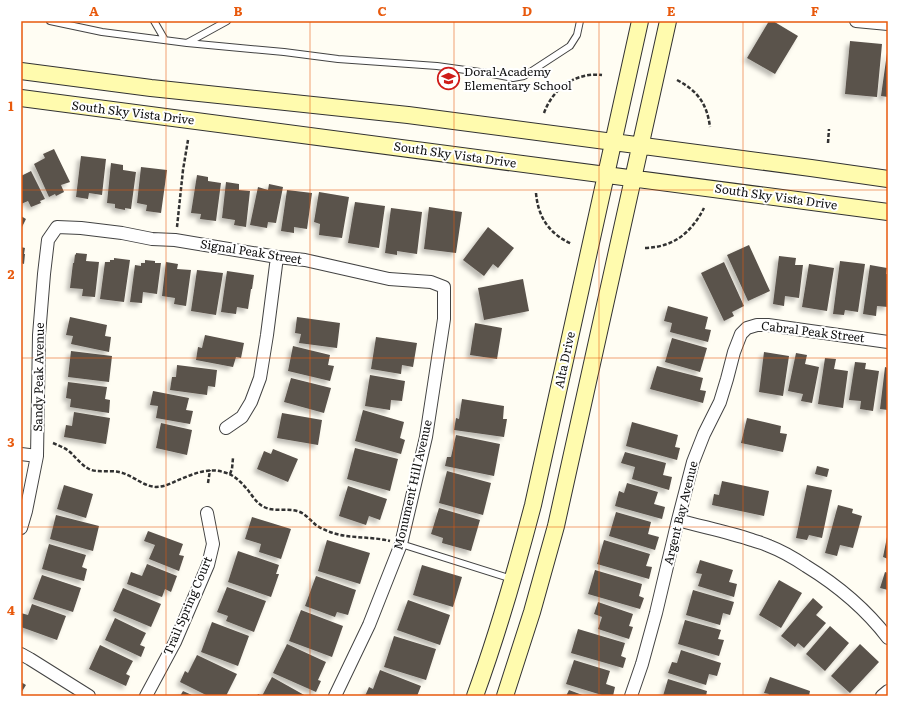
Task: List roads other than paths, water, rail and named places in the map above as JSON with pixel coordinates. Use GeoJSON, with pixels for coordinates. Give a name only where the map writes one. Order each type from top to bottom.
{"type":"FeatureCollection","features":[{"type":"Feature","properties":{"kind":"main road","name":"Alta Drive"},"geometry":{"type":"LineString","coordinates":[[475,696],[495,640],[533,505],[640,21]]}},
{"type":"Feature","properties":{"kind":"main road"},"geometry":{"type":"LineString","coordinates":[[505,696],[532,612],[556,526],[668,21]]}},
{"type":"Feature","properties":{"kind":"main road"},"geometry":{"type":"LineString","coordinates":[[21,71],[151,88],[408,115],[888,179]]}},
{"type":"Feature","properties":{"kind":"main road","name":"South Sky Vista Drive"},"geometry":{"type":"LineString","coordinates":[[21,98],[888,212]]}},
{"type":"Feature","properties":{"kind":"street"},"geometry":{"type":"LineString","coordinates":[[856,21],[888,24]]}},
{"type":"Feature","properties":{"kind":"street","name":"Signal Peak Street"},"geometry":{"type":"LineString","coordinates":[[57,227],[81,228],[122,233],[152,239],[175,240],[277,257],[305,260],[389,279],[431,282],[444,287]]}},
{"type":"Feature","properties":{"kind":"street","name":"Sandy Peak Avenue"},"geometry":{"type":"LineString","coordinates":[[21,528],[37,456],[39,335],[48,240],[57,227]]}},
{"type":"Feature","properties":{"kind":"street"},"geometry":{"type":"LineString","coordinates":[[226,428],[242,417],[251,402],[260,378],[277,257]]}},
{"type":"Feature","properties":{"kind":"street","name":"Monument Hill Avenue"},"geometry":{"type":"LineString","coordinates":[[335,696],[369,625],[396,543],[426,437],[444,319],[444,287]]}},
{"type":"Feature","properties":{"kind":"street","name":"Cabral Peak Street"},"geometry":{"type":"LineString","coordinates":[[741,334],[747,328],[757,325],[768,325],[888,342]]}},
{"type":"Feature","properties":{"kind":"street","name":"Argent Bay Avenue"},"geometry":{"type":"LineString","coordinates":[[630,696],[642,664],[656,614],[693,462],[704,434],[720,402],[734,352],[741,334]]}},
{"type":"Feature","properties":{"kind":"street"},"geometry":{"type":"LineString","coordinates":[[21,454],[37,456]]}},
{"type":"Feature","properties":{"kind":"street","name":"Trail Spring Court"},"geometry":{"type":"LineString","coordinates":[[146,696],[175,642],[208,565],[214,544],[207,513]]}},
{"type":"Feature","properties":{"kind":"street"},"geometry":{"type":"LineString","coordinates":[[678,520],[741,536],[769,546],[797,560],[844,592],[862,608],[888,638]]}},
{"type":"Feature","properties":{"kind":"street"},"geometry":{"type":"LineString","coordinates":[[21,654],[30,658],[90,696]]}},
{"type":"Feature","properties":{"kind":"street"},"geometry":{"type":"LineString","coordinates":[[882,696],[888,692]]}},
{"type":"Feature","properties":{"kind":"lane"},"geometry":{"type":"LineString","coordinates":[[50,21],[102,32],[187,43],[284,52],[338,59],[437,66],[513,78],[524,76],[570,46],[577,35],[580,21]]}},
{"type":"Feature","properties":{"kind":"lane"},"geometry":{"type":"LineString","coordinates":[[154,21],[165,40]]}},
{"type":"Feature","properties":{"kind":"lane"},"geometry":{"type":"LineString","coordinates":[[187,43],[227,21]]}},
{"type":"Feature","properties":{"kind":"lane"},"geometry":{"type":"LineString","coordinates":[[396,543],[513,580]]}},
{"type":"Feature","properties":{"kind":"place","name":"Doral Academy Elementary School"},"geometry":{"type":"Point","coordinates":[448,79]}}]}
